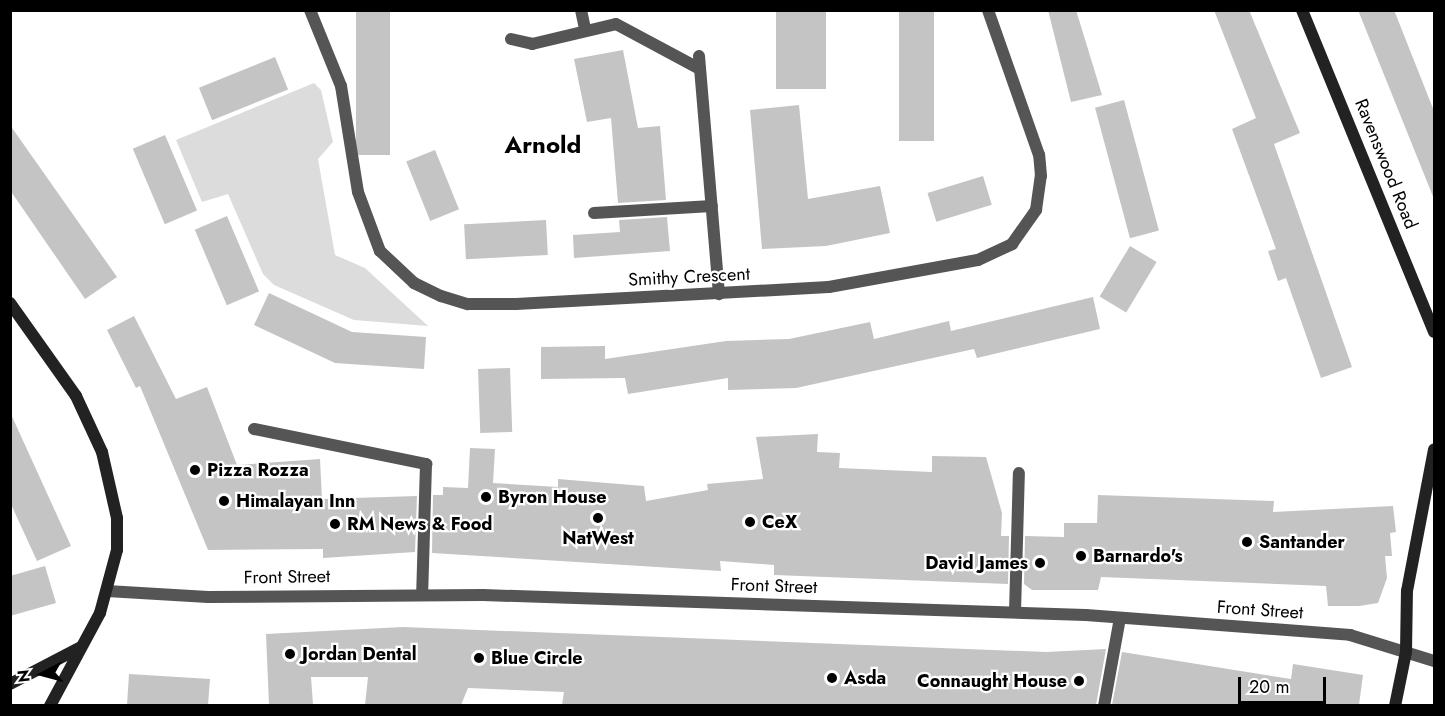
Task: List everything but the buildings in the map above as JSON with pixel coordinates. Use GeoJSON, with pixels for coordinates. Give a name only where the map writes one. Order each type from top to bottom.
{"type":"FeatureCollection","features":[{"type":"Feature","properties":{"kind":"street","name":"Smithy Crescent"},"geometry":{"type":"LineString","coordinates":[[310,10],[347,106],[358,192],[372,236],[414,283],[468,304],[719,294],[883,280],[978,260],[1012,244],[1036,210],[1039,155],[988,10]]}},
{"type":"Feature","properties":{"kind":"street"},"geometry":{"type":"LineString","coordinates":[[580,10],[585,29]]}},
{"type":"Feature","properties":{"kind":"street","name":"Ravenswood Road"},"geometry":{"type":"LineString","coordinates":[[1302,10],[1434,332]]}},
{"type":"Feature","properties":{"kind":"street"},"geometry":{"type":"LineString","coordinates":[[511,39],[532,44],[585,29],[616,24],[700,62],[719,294]]}},
{"type":"Feature","properties":{"kind":"street"},"geometry":{"type":"LineString","coordinates":[[594,213],[712,206]]}},
{"type":"Feature","properties":{"kind":"street"},"geometry":{"type":"LineString","coordinates":[[10,303],[76,396],[102,452],[117,518],[117,550],[107,591],[82,646],[50,705]]}},
{"type":"Feature","properties":{"kind":"street"},"geometry":{"type":"LineString","coordinates":[[254,429],[426,464],[422,594]]}},
{"type":"Feature","properties":{"kind":"street"},"geometry":{"type":"LineString","coordinates":[[1395,705],[1406,652],[1407,591],[1434,450]]}},
{"type":"Feature","properties":{"kind":"street"},"geometry":{"type":"LineString","coordinates":[[1015,612],[1019,473]]}},
{"type":"Feature","properties":{"kind":"street","name":"Front Street"},"geometry":{"type":"LineString","coordinates":[[107,591],[207,597],[422,594],[1015,612],[1350,635],[1434,662]]}},
{"type":"Feature","properties":{"kind":"street"},"geometry":{"type":"LineString","coordinates":[[1104,705],[1120,618]]}},
{"type":"Feature","properties":{"kind":"street"},"geometry":{"type":"LineString","coordinates":[[10,684],[82,646]]}},
{"type":"Feature","properties":{"kind":"shaded area"},"geometry":{"type":"Polygon","coordinates":[[[314,83],[321,90],[333,142],[318,159],[335,255],[365,268],[428,326],[354,320],[274,285],[263,274],[228,194],[202,202],[176,140],[314,83]]]}},
{"type":"Feature","properties":{"kind":"place","name":"Pizza Rozza"},"geometry":{"type":"Point","coordinates":[195,470]}},
{"type":"Feature","properties":{"kind":"place","name":"Byron House"},"geometry":{"type":"Point","coordinates":[486,497]}},
{"type":"Feature","properties":{"kind":"place","name":"Himalayan Inn"},"geometry":{"type":"Point","coordinates":[224,501]}},
{"type":"Feature","properties":{"kind":"place","name":"NatWest"},"geometry":{"type":"Point","coordinates":[598,518]}},
{"type":"Feature","properties":{"kind":"place","name":"CeX"},"geometry":{"type":"Point","coordinates":[750,522]}},
{"type":"Feature","properties":{"kind":"place","name":"RM News & Food"},"geometry":{"type":"Point","coordinates":[335,524]}},
{"type":"Feature","properties":{"kind":"place","name":"Santander"},"geometry":{"type":"Point","coordinates":[1247,542]}},
{"type":"Feature","properties":{"kind":"place","name":"Barnardo's"},"geometry":{"type":"Point","coordinates":[1081,556]}},
{"type":"Feature","properties":{"kind":"place","name":"David James"},"geometry":{"type":"Point","coordinates":[1040,563]}},
{"type":"Feature","properties":{"kind":"place","name":"Jordan Dental"},"geometry":{"type":"Point","coordinates":[290,654]}},
{"type":"Feature","properties":{"kind":"place","name":"Blue Circle"},"geometry":{"type":"Point","coordinates":[479,658]}},
{"type":"Feature","properties":{"kind":"place","name":"Asda"},"geometry":{"type":"Point","coordinates":[832,678]}},
{"type":"Feature","properties":{"kind":"place","name":"Connaught House"},"geometry":{"type":"Point","coordinates":[1079,681]}},
{"type":"Feature","properties":{"kind":"district","name":"Arnold"},"geometry":{"type":"Point","coordinates":[543,145]}}]}
